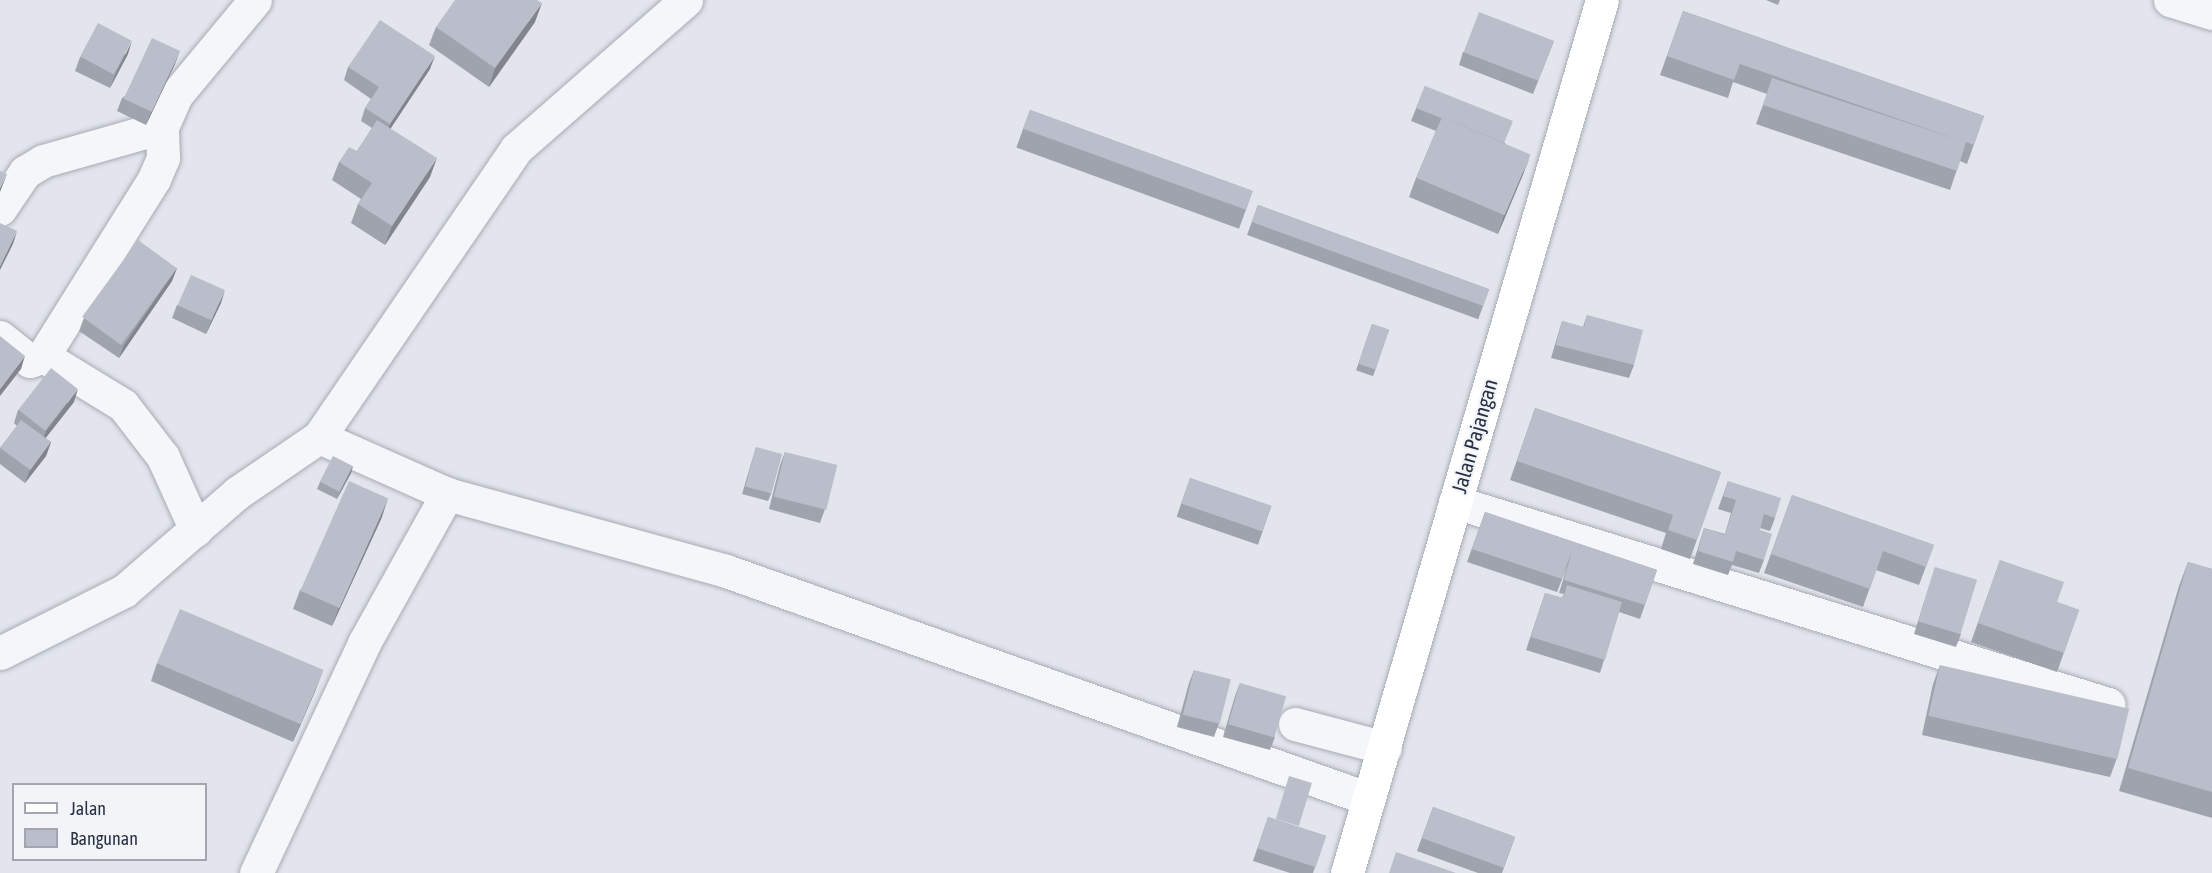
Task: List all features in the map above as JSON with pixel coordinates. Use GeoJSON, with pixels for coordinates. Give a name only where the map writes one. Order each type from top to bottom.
{"type":"FeatureCollection","features":[{"type":"Feature","properties":{"kind":"main road","name":"Jalan Pajangan"},"geometry":{"type":"LineString","coordinates":[[1347,873],[1602,0]]}},
{"type":"Feature","properties":{"kind":"street"},"geometry":{"type":"LineString","coordinates":[[0,337],[30,361],[43,356],[154,179],[163,158],[162,127],[177,94],[255,0]]}},
{"type":"Feature","properties":{"kind":"street"},"geometry":{"type":"LineString","coordinates":[[0,653],[124,591],[237,493],[319,437],[516,149],[686,0]]}},
{"type":"Feature","properties":{"kind":"street"},"geometry":{"type":"LineString","coordinates":[[2170,0],[2212,13]]}},
{"type":"Feature","properties":{"kind":"street"},"geometry":{"type":"LineString","coordinates":[[0,209],[25,172],[42,161],[162,127]]}},
{"type":"Feature","properties":{"kind":"street"},"geometry":{"type":"LineString","coordinates":[[43,356],[123,405],[163,457],[196,530]]}},
{"type":"Feature","properties":{"kind":"street"},"geometry":{"type":"LineString","coordinates":[[319,437],[447,494],[726,571],[1369,799]]}},
{"type":"Feature","properties":{"kind":"street"},"geometry":{"type":"LineString","coordinates":[[256,873],[364,643],[447,494]]}},
{"type":"Feature","properties":{"kind":"street"},"geometry":{"type":"LineString","coordinates":[[1455,502],[2108,704]]}},
{"type":"Feature","properties":{"kind":"street"},"geometry":{"type":"LineString","coordinates":[[1295,724],[1385,748]]}},
{"type":"Feature","properties":{"kind":"building"},"geometry":{"type":"Polygon","coordinates":[[[455,0],[537,0],[542,3],[495,68],[436,27],[455,0]]]}},
{"type":"Feature","properties":{"kind":"building"},"geometry":{"type":"Polygon","coordinates":[[[1683,11],[1984,116],[1974,145],[1966,142],[1957,171],[1763,105],[1772,78],[1962,141],[1740,64],[1734,80],[1667,56],[1683,11]]]}},
{"type":"Feature","properties":{"kind":"building"},"geometry":{"type":"Polygon","coordinates":[[[1479,12],[1554,41],[1538,81],[1464,52],[1479,12]]]}},
{"type":"Feature","properties":{"kind":"building"},"geometry":{"type":"Polygon","coordinates":[[[380,20],[435,56],[390,124],[365,108],[379,87],[348,67],[380,20]]]}},
{"type":"Feature","properties":{"kind":"building"},"geometry":{"type":"Polygon","coordinates":[[[98,23],[132,41],[114,74],[80,57],[98,23]]]}},
{"type":"Feature","properties":{"kind":"building"},"geometry":{"type":"Polygon","coordinates":[[[152,38],[180,51],[152,112],[124,99],[152,38]]]}},
{"type":"Feature","properties":{"kind":"building"},"geometry":{"type":"Polygon","coordinates":[[[1425,86],[1513,121],[1504,143],[1416,108],[1425,86]]]}},
{"type":"Feature","properties":{"kind":"building"},"geometry":{"type":"Polygon","coordinates":[[[1030,110],[1253,191],[1246,210],[1023,129],[1030,110]]]}},
{"type":"Feature","properties":{"kind":"building"},"geometry":{"type":"Polygon","coordinates":[[[1442,117],[1530,155],[1505,215],[1416,178],[1442,117]]]}},
{"type":"Feature","properties":{"kind":"building"},"geometry":{"type":"Polygon","coordinates":[[[377,120],[437,158],[392,226],[358,204],[372,183],[339,162],[349,147],[357,151],[377,120]]]}},
{"type":"Feature","properties":{"kind":"building"},"geometry":{"type":"Polygon","coordinates":[[[0,171],[7,174],[0,188],[0,171]]]}},
{"type":"Feature","properties":{"kind":"building"},"geometry":{"type":"Polygon","coordinates":[[[1258,205],[1489,289],[1483,306],[1252,222],[1258,205]]]}},
{"type":"Feature","properties":{"kind":"building"},"geometry":{"type":"Polygon","coordinates":[[[0,223],[17,231],[0,266],[0,223]]]}},
{"type":"Feature","properties":{"kind":"building"},"geometry":{"type":"Polygon","coordinates":[[[138,240],[177,268],[121,345],[82,317],[138,240]]]}},
{"type":"Feature","properties":{"kind":"building"},"geometry":{"type":"Polygon","coordinates":[[[191,275],[225,290],[211,320],[178,305],[191,275]]]}},
{"type":"Feature","properties":{"kind":"building"},"geometry":{"type":"Polygon","coordinates":[[[1587,315],[1643,330],[1634,365],[1556,345],[1562,321],[1584,327],[1587,315]]]}},
{"type":"Feature","properties":{"kind":"building"},"geometry":{"type":"Polygon","coordinates":[[[1372,324],[1389,330],[1375,370],[1358,364],[1372,324]]]}},
{"type":"Feature","properties":{"kind":"building"},"geometry":{"type":"Polygon","coordinates":[[[0,336],[25,356],[0,389],[0,336]]]}},
{"type":"Feature","properties":{"kind":"building"},"geometry":{"type":"Polygon","coordinates":[[[51,368],[78,389],[45,431],[18,410],[51,368]]]}},
{"type":"Feature","properties":{"kind":"building"},"geometry":{"type":"Polygon","coordinates":[[[1535,408],[1721,472],[1697,540],[1668,530],[1673,515],[1517,461],[1535,408]]]}},
{"type":"Feature","properties":{"kind":"building"},"geometry":{"type":"Polygon","coordinates":[[[21,420],[51,442],[30,470],[0,448],[21,420]]]}},
{"type":"Feature","properties":{"kind":"building"},"geometry":{"type":"Polygon","coordinates":[[[756,447],[782,454],[771,494],[745,487],[756,447]]]}},
{"type":"Feature","properties":{"kind":"building"},"geometry":{"type":"Polygon","coordinates":[[[785,452],[837,465],[826,510],[774,497],[785,452]]]}},
{"type":"Feature","properties":{"kind":"building"},"geometry":{"type":"Polygon","coordinates":[[[333,456],[353,466],[339,492],[320,482],[333,456]]]}},
{"type":"Feature","properties":{"kind":"building"},"geometry":{"type":"Polygon","coordinates":[[[1190,478],[1271,506],[1263,532],[1181,504],[1190,478]]]}},
{"type":"Feature","properties":{"kind":"building"},"geometry":{"type":"Polygon","coordinates":[[[349,481],[388,498],[339,608],[300,591],[349,481]]]}},
{"type":"Feature","properties":{"kind":"building"},"geometry":{"type":"Polygon","coordinates":[[[1728,481],[1781,498],[1775,518],[1764,514],[1760,530],[1772,534],[1764,560],[1736,551],[1733,562],[1698,551],[1704,528],[1725,535],[1736,500],[1723,496],[1728,481]]]}},
{"type":"Feature","properties":{"kind":"building"},"geometry":{"type":"Polygon","coordinates":[[[1792,495],[1934,545],[1926,567],[1883,551],[1870,589],[1771,554],[1792,495]]]}},
{"type":"Feature","properties":{"kind":"building"},"geometry":{"type":"Polygon","coordinates":[[[1485,512],[1657,570],[1645,605],[1564,580],[1572,550],[1562,579],[1472,549],[1485,512]]]}},
{"type":"Feature","properties":{"kind":"building"},"geometry":{"type":"Polygon","coordinates":[[[2000,560],[2064,582],[2057,602],[2079,610],[2064,653],[1978,623],[2000,560]]]}},
{"type":"Feature","properties":{"kind":"building"},"geometry":{"type":"Polygon","coordinates":[[[2188,562],[2212,569],[2212,792],[2128,768],[2188,562]]]}},
{"type":"Feature","properties":{"kind":"building"},"geometry":{"type":"Polygon","coordinates":[[[1935,567],[1977,580],[1960,634],[1918,622],[1935,567]]]}},
{"type":"Feature","properties":{"kind":"building"},"geometry":{"type":"Polygon","coordinates":[[[1567,585],[1622,602],[1605,660],[1531,637],[1545,593],[1563,598],[1567,585]]]}},
{"type":"Feature","properties":{"kind":"building"},"geometry":{"type":"Polygon","coordinates":[[[180,609],[324,670],[301,724],[157,663],[180,609]]]}},
{"type":"Feature","properties":{"kind":"building"},"geometry":{"type":"Polygon","coordinates":[[[1940,665],[2129,709],[2117,759],[1928,716],[1940,665]]]}},
{"type":"Feature","properties":{"kind":"building"},"geometry":{"type":"Polygon","coordinates":[[[1194,670],[1231,679],[1220,724],[1183,715],[1194,670]]]}},
{"type":"Feature","properties":{"kind":"building"},"geometry":{"type":"Polygon","coordinates":[[[1240,683],[1286,696],[1274,738],[1228,724],[1240,683]]]}},
{"type":"Feature","properties":{"kind":"building"},"geometry":{"type":"Polygon","coordinates":[[[1289,776],[1312,783],[1299,826],[1276,819],[1289,776]]]}},
{"type":"Feature","properties":{"kind":"building"},"geometry":{"type":"Polygon","coordinates":[[[1433,807],[1515,837],[1503,868],[1422,838],[1433,807]]]}},
{"type":"Feature","properties":{"kind":"building"},"geometry":{"type":"Polygon","coordinates":[[[1268,817],[1326,836],[1316,867],[1258,848],[1268,817]]]}},
{"type":"Feature","properties":{"kind":"building"},"geometry":{"type":"Polygon","coordinates":[[[1396,852],[1456,873],[1389,873],[1396,852]]]}}]}
